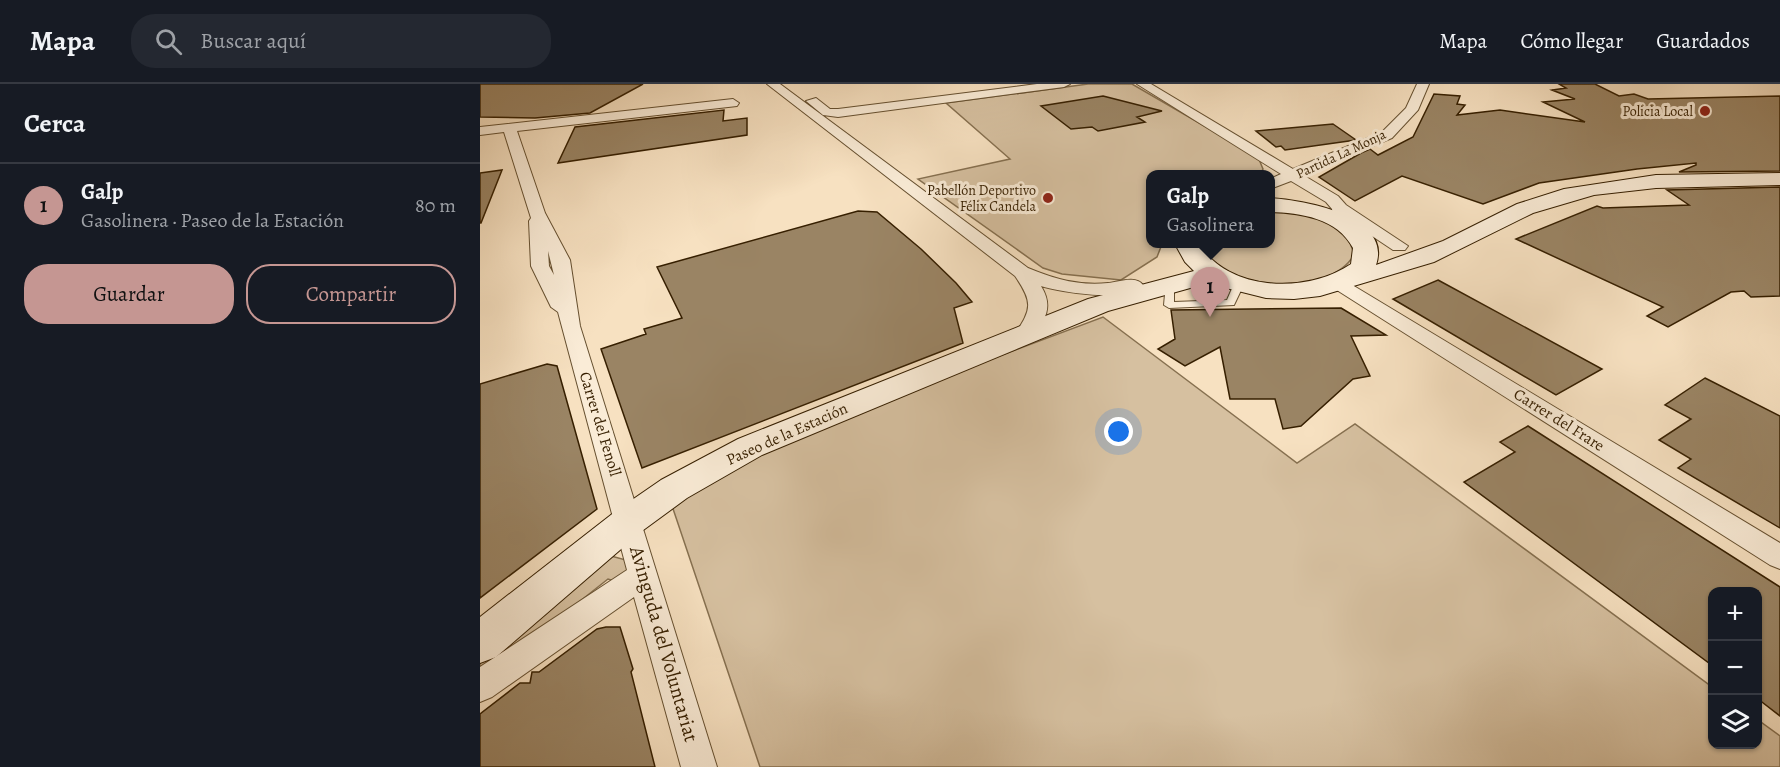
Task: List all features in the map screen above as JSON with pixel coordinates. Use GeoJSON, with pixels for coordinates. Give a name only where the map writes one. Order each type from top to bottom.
{"type":"FeatureCollection","features":[{"type":"Feature","properties":{"kind":"street"},"geometry":{"type":"LineString","coordinates":[[772,84],[810,106],[1022,272],[1054,286],[1070,289],[1103,290],[1134,285]]}},
{"type":"Feature","properties":{"kind":"street"},"geometry":{"type":"LineString","coordinates":[[959,97],[969,84]]}},
{"type":"Feature","properties":{"kind":"street"},"geometry":{"type":"LineString","coordinates":[[810,106],[827,112],[1064,84]]}},
{"type":"Feature","properties":{"kind":"street"},"geometry":{"type":"LineString","coordinates":[[1143,84],[1332,199],[1340,215],[1362,239],[1367,253],[1362,267],[1343,281]]}},
{"type":"Feature","properties":{"kind":"street","name":"Partida La Monja"},"geometry":{"type":"LineString","coordinates":[[1275,182],[1387,135],[1412,110],[1423,84]]}},
{"type":"Feature","properties":{"kind":"street"},"geometry":{"type":"LineString","coordinates":[[796,85],[814,92],[810,106]]}},
{"type":"Feature","properties":{"kind":"street"},"geometry":{"type":"LineString","coordinates":[[480,131],[733,103]]}},
{"type":"Feature","properties":{"kind":"street","name":"Carrer del Fenoll"},"geometry":{"type":"LineString","coordinates":[[509,128],[537,213],[540,266],[570,326],[629,521]]}},
{"type":"Feature","properties":{"kind":"street"},"geometry":{"type":"LineString","coordinates":[[1262,155],[1269,170]]}},
{"type":"Feature","properties":{"kind":"street","name":"Paseo de la Estación"},"geometry":{"type":"LineString","coordinates":[[480,643],[629,521],[674,489],[750,447],[1042,320],[1200,277],[1291,291],[1343,281],[1396,268],[1449,247],[1536,204],[1586,192],[1690,180],[1780,179]]}},
{"type":"Feature","properties":{"kind":"street"},"geometry":{"type":"LineString","coordinates":[[1275,205],[1340,215],[1399,246]]}},
{"type":"Feature","properties":{"kind":"street"},"geometry":{"type":"LineString","coordinates":[[1362,239],[1399,246],[1449,247]]}},
{"type":"Feature","properties":{"kind":"street","name":"Paseo de la Estación"},"geometry":{"type":"LineString","coordinates":[[1098,305],[1170,264],[1179,256],[1183,248]]}},
{"type":"Feature","properties":{"kind":"street"},"geometry":{"type":"LineString","coordinates":[[1188,248],[1190,255],[1203,267],[1231,281]]}},
{"type":"Feature","properties":{"kind":"street"},"geometry":{"type":"LineString","coordinates":[[1022,272],[1039,296],[1042,320]]}},
{"type":"Feature","properties":{"kind":"street","name":"Carrer del Frare"},"geometry":{"type":"LineString","coordinates":[[1343,281],[1780,557]]}},
{"type":"Feature","properties":{"kind":"street","name":"Avinguda del Voluntariat"},"geometry":{"type":"LineString","coordinates":[[629,521],[699,767]]}},
{"type":"Feature","properties":{"kind":"street"},"geometry":{"type":"LineString","coordinates":[[480,686],[644,574]]}},
{"type":"Feature","properties":{"kind":"shaded area","name":"Pabellón Deportivo Félix Candela"},"geometry":{"type":"Polygon","coordinates":[[[1088,84],[1132,84],[1258,157],[1263,169],[1146,170],[1146,248],[1160,248],[1157,257],[1121,280],[1062,274],[1043,268],[918,179],[1010,159],[946,103],[1088,84]]]}},
{"type":"Feature","properties":{"kind":"shaded area"},"geometry":{"type":"Polygon","coordinates":[[[1275,210],[1309,216],[1333,225],[1350,243],[1354,255],[1341,269],[1321,279],[1273,284],[1249,280],[1209,260],[1201,248],[1275,248],[1275,210]]]}},
{"type":"Feature","properties":{"kind":"shaded area"},"geometry":{"type":"Polygon","coordinates":[[[1103,317],[1297,463],[1355,424],[1708,684],[1708,749],[1762,749],[1762,723],[1780,736],[1780,767],[760,767],[664,482],[1103,317]]]}},
{"type":"Feature","properties":{"kind":"shaded area"},"geometry":{"type":"Polygon","coordinates":[[[611,556],[626,560],[628,572],[618,582],[608,579],[517,651],[480,672],[480,656],[611,556]]]}},
{"type":"Feature","properties":{"kind":"building"},"geometry":{"type":"Polygon","coordinates":[[[480,84],[643,84],[590,113],[535,118],[480,117],[480,84]]]}},
{"type":"Feature","properties":{"kind":"building"},"geometry":{"type":"Polygon","coordinates":[[[1559,84],[1595,84],[1619,96],[1634,94],[1648,99],[1780,96],[1780,171],[1679,172],[1696,163],[1637,169],[1539,183],[1483,204],[1402,176],[1355,201],[1319,177],[1370,149],[1378,155],[1413,137],[1434,94],[1460,96],[1457,104],[1465,105],[1457,115],[1500,110],[1585,122],[1543,102],[1575,99],[1552,90],[1566,88],[1559,84]]]}},
{"type":"Feature","properties":{"kind":"building"},"geometry":{"type":"Polygon","coordinates":[[[1103,96],[1162,111],[1137,117],[1145,122],[1098,131],[1092,127],[1071,129],[1041,106],[1103,96]]]}},
{"type":"Feature","properties":{"kind":"building"},"geometry":{"type":"Polygon","coordinates":[[[724,110],[723,121],[747,118],[747,135],[558,163],[575,127],[724,110]]]}},
{"type":"Feature","properties":{"kind":"building"},"geometry":{"type":"Polygon","coordinates":[[[1333,124],[1356,140],[1285,150],[1281,146],[1276,147],[1256,131],[1333,124]]]}},
{"type":"Feature","properties":{"kind":"building"},"geometry":{"type":"Polygon","coordinates":[[[502,170],[481,223],[480,223],[480,173],[502,170]]]}},
{"type":"Feature","properties":{"kind":"building"},"geometry":{"type":"Polygon","coordinates":[[[1780,187],[1780,296],[1751,297],[1744,291],[1731,292],[1668,327],[1647,316],[1663,307],[1516,239],[1597,206],[1603,208],[1689,205],[1667,190],[1780,187]]]}},
{"type":"Feature","properties":{"kind":"building"},"geometry":{"type":"Polygon","coordinates":[[[858,211],[877,212],[921,249],[972,302],[954,308],[963,343],[642,468],[601,349],[646,334],[644,329],[682,318],[657,267],[858,211]]]}},
{"type":"Feature","properties":{"kind":"building"},"geometry":{"type":"Polygon","coordinates":[[[1438,280],[1602,369],[1556,395],[1393,299],[1438,280]]]}},
{"type":"Feature","properties":{"kind":"building"},"geometry":{"type":"Polygon","coordinates":[[[1341,308],[1386,335],[1351,336],[1370,376],[1353,379],[1301,426],[1283,429],[1275,399],[1230,399],[1220,347],[1185,366],[1158,349],[1175,339],[1171,310],[1341,308]]]}},
{"type":"Feature","properties":{"kind":"building"},"geometry":{"type":"Polygon","coordinates":[[[547,364],[557,366],[597,509],[480,598],[480,384],[547,364]]]}},
{"type":"Feature","properties":{"kind":"building"},"geometry":{"type":"Polygon","coordinates":[[[1705,378],[1780,416],[1780,528],[1678,468],[1691,459],[1659,440],[1691,419],[1665,405],[1705,378]]]}},
{"type":"Feature","properties":{"kind":"building"},"geometry":{"type":"Polygon","coordinates":[[[1528,426],[1780,587],[1780,716],[1762,702],[1762,587],[1708,587],[1708,662],[1464,482],[1515,452],[1500,442],[1528,426]]]}},
{"type":"Feature","properties":{"kind":"building"},"geometry":{"type":"Polygon","coordinates":[[[620,627],[633,669],[631,672],[655,767],[480,767],[480,714],[520,683],[530,683],[532,672],[539,672],[597,629],[620,627]]]}},
{"type":"Feature","properties":{"kind":"place","name":"Policia Local"},"geometry":{"type":"Point","coordinates":[1705,111]}},
{"type":"Feature","properties":{"kind":"place","name":"Pabellón Deportivo Félix Candela"},"geometry":{"type":"Point","coordinates":[1048,198]}},
{"type":"Feature","properties":{"kind":"place","name":"Galp"},"geometry":{"type":"Point","coordinates":[1210,317]}}]}
